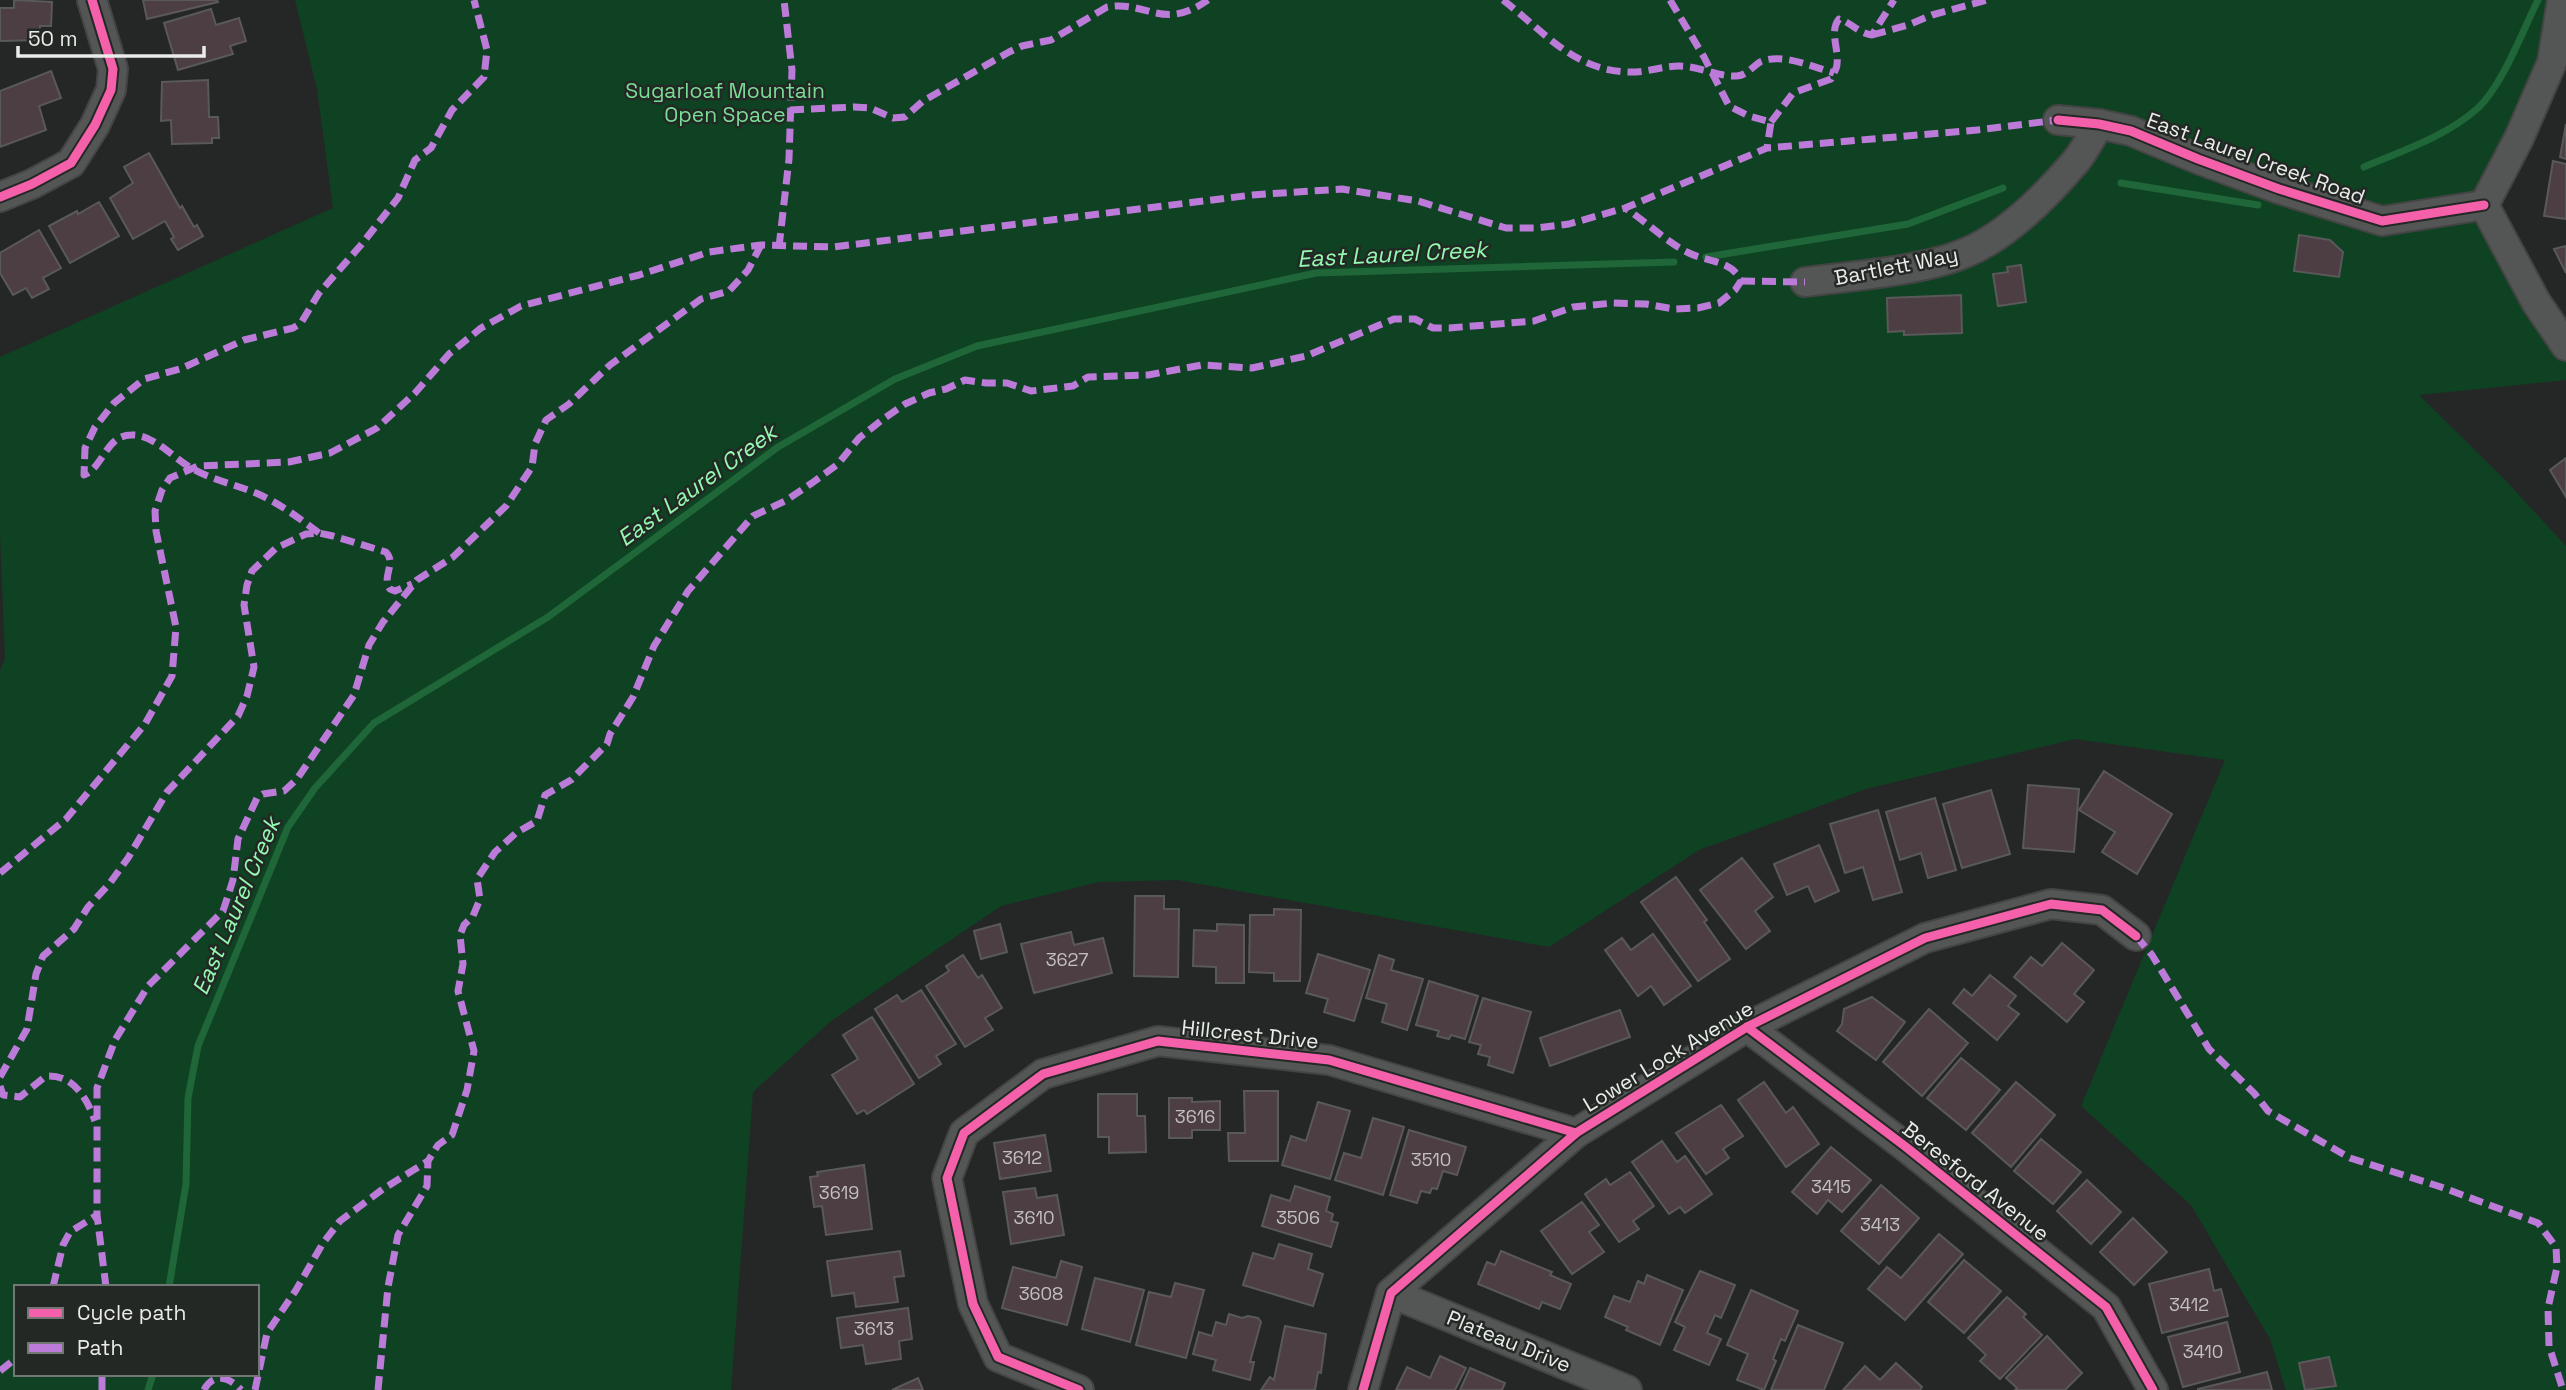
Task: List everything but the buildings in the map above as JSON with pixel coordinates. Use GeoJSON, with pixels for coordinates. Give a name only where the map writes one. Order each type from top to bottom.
{"type":"FeatureCollection","features":[{"type":"Feature","properties":{"kind":"street"},"geometry":{"type":"LineString","coordinates":[[0,197],[71,163],[95,125],[111,90],[113,69],[92,0]]}},
{"type":"Feature","properties":{"kind":"street"},"geometry":{"type":"LineString","coordinates":[[2562,0],[2552,62],[2519,138],[2484,205],[2536,302],[2566,346]]}},
{"type":"Feature","properties":{"kind":"street","name":"East Laurel Creek Road"},"geometry":{"type":"LineString","coordinates":[[2058,120],[2099,124],[2131,131],[2279,189],[2382,221],[2484,205]]}},
{"type":"Feature","properties":{"kind":"street","name":"Bartlett Way"},"geometry":{"type":"LineString","coordinates":[[1805,282],[1920,265],[1964,254],[1992,240],[2018,220],[2078,159],[2099,124]]}},
{"type":"Feature","properties":{"kind":"street","name":"Lower Lock Avenue"},"geometry":{"type":"LineString","coordinates":[[1391,1293],[1576,1133],[1747,1027],[1925,938],[2051,904],[2102,910],[2136,936]]}},
{"type":"Feature","properties":{"kind":"street","name":"Beresford Avenue"},"geometry":{"type":"LineString","coordinates":[[1747,1027],[1906,1147],[2106,1307],[2153,1390]]}},
{"type":"Feature","properties":{"kind":"street","name":"Hillcrest Drive"},"geometry":{"type":"LineString","coordinates":[[1079,1390],[998,1357],[973,1304],[947,1178],[964,1133],[1043,1074],[1158,1041],[1171,1042],[1329,1060],[1576,1133]]}},
{"type":"Feature","properties":{"kind":"street"},"geometry":{"type":"LineString","coordinates":[[1363,1390],[1391,1293]]}},
{"type":"Feature","properties":{"kind":"street","name":"Plateau Drive"},"geometry":{"type":"LineString","coordinates":[[1391,1293],[1627,1390]]}},
{"type":"Feature","properties":{"kind":"green space","name":"Sugarloaf Mountain Open Space"},"geometry":{"type":"Polygon","coordinates":[[[295,0],[2565,0],[2496,205],[2566,328],[2566,380],[2419,395],[2505,480],[2566,546],[2566,1390],[2286,1390],[2270,1339],[2191,1205],[2081,1106],[2225,760],[2075,739],[1866,789],[1699,850],[1549,947],[1178,880],[1099,882],[1001,906],[831,1021],[753,1092],[731,1390],[0,1390],[0,671],[5,658],[0,533],[0,357],[333,208],[317,89],[295,0]]]}},
{"type":"Feature","properties":{"kind":"waterway","name":"East Laurel Creek"},"geometry":{"type":"LineString","coordinates":[[2364,167],[2438,135],[2478,108],[2504,72],[2538,0]]}},
{"type":"Feature","properties":{"kind":"waterway","name":"East Laurel Creek"},"geometry":{"type":"LineString","coordinates":[[2121,183],[2258,205]]}},
{"type":"Feature","properties":{"kind":"waterway","name":"East Laurel Creek"},"geometry":{"type":"LineString","coordinates":[[1706,257],[1908,224],[2003,188]]}},
{"type":"Feature","properties":{"kind":"waterway","name":"East Laurel Creek"},"geometry":{"type":"LineString","coordinates":[[169,1285],[186,1184],[188,1098],[198,1046],[288,827],[315,788],[374,723],[548,617],[778,447],[895,379],[977,346],[1316,273],[1674,262]]}},
{"type":"Feature","properties":{"kind":"waterway","name":"East Laurel Creek"},"geometry":{"type":"LineString","coordinates":[[148,1390],[152,1376]]}},
{"type":"Feature","properties":{"kind":"marked path"},"geometry":{"type":"LineString","coordinates":[[319,533],[273,501],[199,472],[147,438],[131,435],[116,440],[96,466],[84,475],[85,448],[95,427],[114,403],[144,379],[180,369],[244,340],[293,328],[301,323],[319,293],[398,198],[415,160],[431,148],[452,110],[484,77],[487,50],[474,0]]}},
{"type":"Feature","properties":{"kind":"marked path"},"geometry":{"type":"LineString","coordinates":[[779,247],[789,159],[792,70],[784,0]]}},
{"type":"Feature","properties":{"kind":"marked path"},"geometry":{"type":"LineString","coordinates":[[790,110],[854,107],[870,108],[893,118],[905,117],[923,101],[1009,52],[1022,46],[1051,40],[1107,7],[1133,7],[1155,13],[1178,14],[1208,0]]}},
{"type":"Feature","properties":{"kind":"marked path"},"geometry":{"type":"LineString","coordinates":[[1503,0],[1563,49],[1579,59],[1615,71],[1636,72],[1679,66],[1737,76],[1760,62],[1777,59],[1834,73]]}},
{"type":"Feature","properties":{"kind":"marked path"},"geometry":{"type":"LineString","coordinates":[[1670,0],[1729,106],[1749,116],[1771,122],[1767,148]]}},
{"type":"Feature","properties":{"kind":"marked path"},"geometry":{"type":"LineString","coordinates":[[1771,122],[1793,93],[1831,79],[1837,66],[1834,35],[1839,19],[1872,35],[1894,0]]}},
{"type":"Feature","properties":{"kind":"marked path"},"geometry":{"type":"LineString","coordinates":[[1872,35],[1987,0]]}},
{"type":"Feature","properties":{"kind":"marked path"},"geometry":{"type":"LineString","coordinates":[[0,873],[66,819],[145,724],[172,676],[176,627],[156,531],[155,511],[162,490],[170,478],[198,466],[289,462],[330,453],[377,428],[415,393],[449,354],[481,328],[521,306],[639,275],[709,252],[761,245],[833,247],[1252,195],[1342,189],[1418,201],[1506,228],[1537,228],[1569,224],[1625,208],[1767,148],[1977,130],[2058,120]]}},
{"type":"Feature","properties":{"kind":"marked path"},"geometry":{"type":"LineString","coordinates":[[378,1390],[388,1287],[398,1235],[427,1186],[428,1161],[438,1145],[452,1135],[467,1090],[474,1051],[458,991],[463,964],[460,935],[464,925],[473,916],[480,899],[477,879],[495,852],[516,833],[537,821],[545,795],[571,780],[607,744],[610,734],[633,697],[654,646],[688,591],[753,516],[785,501],[838,464],[859,438],[905,404],[965,380],[1007,383],[1031,391],[1073,386],[1088,377],[1148,375],[1202,365],[1252,368],[1306,356],[1394,319],[1415,319],[1433,328],[1449,328],[1534,321],[1573,307],[1613,303],[1646,304],[1674,309],[1698,308],[1719,303],[1735,290],[1741,281],[1732,269],[1681,248],[1625,208]]}},
{"type":"Feature","properties":{"kind":"marked path"},"geometry":{"type":"LineString","coordinates":[[106,1285],[97,1215],[97,1088],[115,1040],[148,986],[223,911],[233,880],[238,839],[257,798],[263,794],[284,791],[297,779],[354,695],[369,645],[383,622],[417,580],[453,557],[506,506],[532,467],[535,444],[546,420],[569,404],[610,365],[701,299],[729,291],[748,270],[761,245]]}},
{"type":"Feature","properties":{"kind":"marked path"},"geometry":{"type":"LineString","coordinates":[[1741,281],[1805,282]]}},
{"type":"Feature","properties":{"kind":"marked path"},"geometry":{"type":"LineString","coordinates":[[0,1077],[27,1029],[36,974],[43,956],[74,929],[88,907],[110,883],[167,792],[238,716],[247,696],[254,667],[244,605],[252,571],[276,548],[306,534],[319,533],[386,552],[390,561],[387,579],[390,589],[395,591],[412,584]]}},
{"type":"Feature","properties":{"kind":"marked path"},"geometry":{"type":"LineString","coordinates":[[2136,936],[2152,955],[2209,1049],[2254,1093],[2268,1111],[2350,1158],[2441,1187],[2538,1223],[2556,1247],[2557,1267],[2548,1308],[2549,1346],[2563,1390]]}},
{"type":"Feature","properties":{"kind":"marked path"},"geometry":{"type":"LineString","coordinates":[[0,1086],[3,1095],[20,1097],[46,1076],[56,1076],[78,1089],[95,1121]]}},
{"type":"Feature","properties":{"kind":"marked path"},"geometry":{"type":"LineString","coordinates":[[259,1371],[267,1333],[323,1243],[340,1221],[383,1189],[428,1161]]}},
{"type":"Feature","properties":{"kind":"marked path"},"geometry":{"type":"LineString","coordinates":[[53,1285],[63,1245],[70,1232],[97,1215]]}},
{"type":"Feature","properties":{"kind":"marked path"},"geometry":{"type":"LineString","coordinates":[[0,1371],[14,1360]]}},
{"type":"Feature","properties":{"kind":"marked path"},"geometry":{"type":"LineString","coordinates":[[102,1376],[102,1390]]}},
{"type":"Feature","properties":{"kind":"marked path"},"geometry":{"type":"LineString","coordinates":[[255,1390],[258,1376]]}},
{"type":"Feature","properties":{"kind":"marked path"},"geometry":{"type":"LineString","coordinates":[[204,1390],[212,1381],[222,1378],[241,1390]]}},
{"type":"Feature","properties":{"kind":"cycle path"},"geometry":{"type":"LineString","coordinates":[[0,197],[71,163],[95,125],[111,90],[113,69],[92,0]]}},
{"type":"Feature","properties":{"kind":"cycle path"},"geometry":{"type":"LineString","coordinates":[[2058,120],[2099,124],[2131,131],[2279,189],[2382,221],[2484,205]]}},
{"type":"Feature","properties":{"kind":"cycle path"},"geometry":{"type":"LineString","coordinates":[[1363,1390],[1391,1293],[1576,1133],[1747,1027],[1925,938],[2051,904],[2102,910],[2136,936]]}},
{"type":"Feature","properties":{"kind":"cycle path"},"geometry":{"type":"LineString","coordinates":[[1747,1027],[1906,1147],[2106,1307],[2153,1390]]}},
{"type":"Feature","properties":{"kind":"cycle path"},"geometry":{"type":"LineString","coordinates":[[1079,1390],[998,1357],[973,1304],[947,1178],[964,1133],[1043,1074],[1158,1041],[1329,1060],[1576,1133]]}}]}
